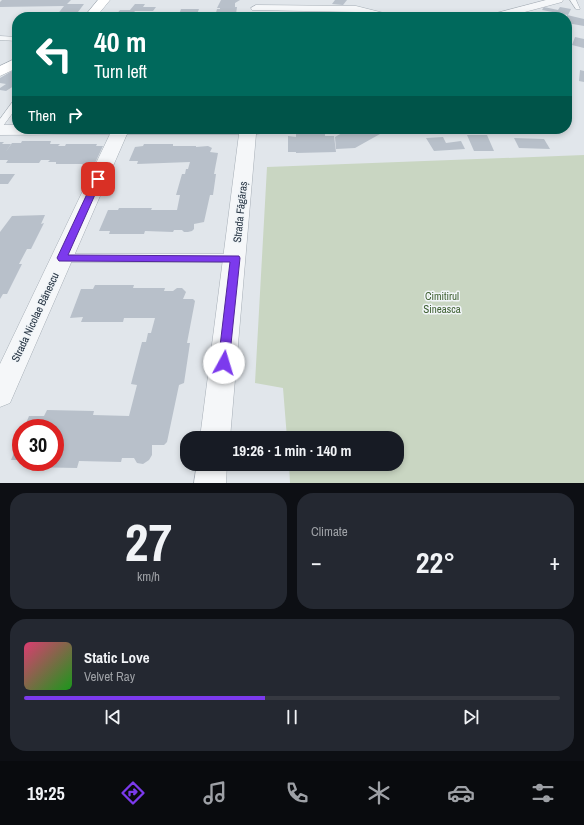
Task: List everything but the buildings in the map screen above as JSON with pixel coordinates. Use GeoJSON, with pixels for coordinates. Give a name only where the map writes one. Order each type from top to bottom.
{"type":"FeatureCollection","features":[{"type":"Feature","properties":{"kind":"main road"},"geometry":{"type":"LineString","coordinates":[[94,12],[104,0]]}},
{"type":"Feature","properties":{"kind":"main road"},"geometry":{"type":"LineString","coordinates":[[0,72],[12,65]]}},
{"type":"Feature","properties":{"kind":"street"},"geometry":{"type":"LineString","coordinates":[[514,12],[558,0]]}},
{"type":"Feature","properties":{"kind":"street"},"geometry":{"type":"LineString","coordinates":[[256,8],[342,8],[368,12]]}},
{"type":"Feature","properties":{"kind":"street"},"geometry":{"type":"LineString","coordinates":[[0,130],[12,130]]}},
{"type":"Feature","properties":{"kind":"street","name":"Strada Nicolae Bănescu"},"geometry":{"type":"LineString","coordinates":[[0,394],[6,367],[62,258],[119,134]]}},
{"type":"Feature","properties":{"kind":"street","name":"Strada Făgăraș"},"geometry":{"type":"LineString","coordinates":[[216,431],[235,258],[254,134]]}},
{"type":"Feature","properties":{"kind":"street"},"geometry":{"type":"LineString","coordinates":[[210,483],[211,471]]}},
{"type":"Feature","properties":{"kind":"lane"},"geometry":{"type":"LineString","coordinates":[[573,0],[578,8]]}},
{"type":"Feature","properties":{"kind":"lane"},"geometry":{"type":"LineString","coordinates":[[0,38],[12,39]]}},
{"type":"Feature","properties":{"kind":"lane"},"geometry":{"type":"LineString","coordinates":[[0,124],[12,108]]}},
{"type":"Feature","properties":{"kind":"lane"},"geometry":{"type":"LineString","coordinates":[[62,258],[235,258]]}},
{"type":"Feature","properties":{"kind":"green space","name":"Cimitirul Sineasca"},"geometry":{"type":"Polygon","coordinates":[[[584,155],[584,483],[290,483],[289,471],[404,471],[404,431],[286,431],[283,388],[255,383],[267,167],[584,155]]]}},
{"type":"Feature","properties":{"kind":"route"},"geometry":{"type":"LineString","coordinates":[[98,179],[62,258],[235,258],[224,363]]}}]}
